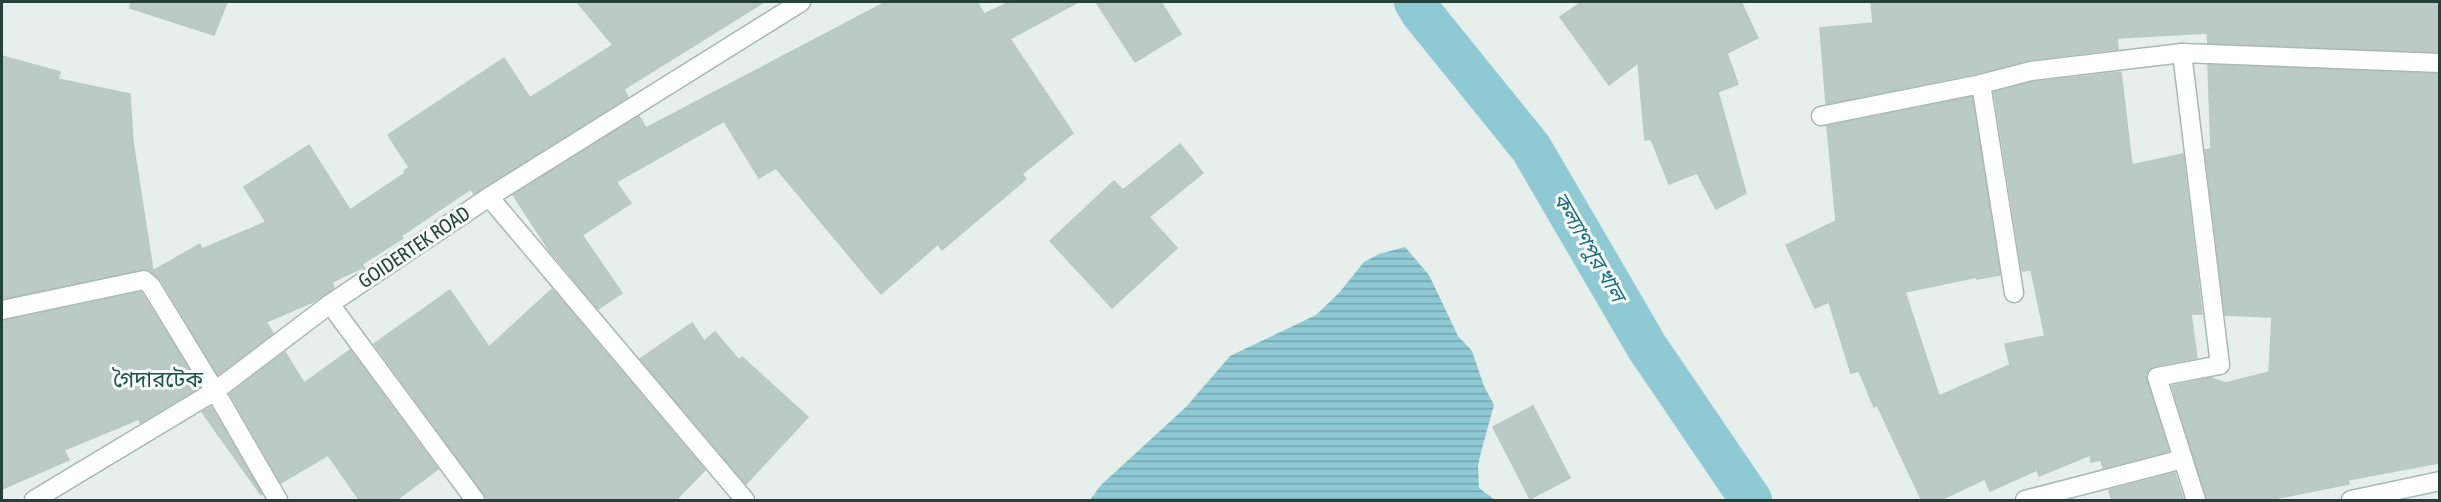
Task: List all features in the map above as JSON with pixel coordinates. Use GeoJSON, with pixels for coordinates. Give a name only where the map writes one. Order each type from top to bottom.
{"type":"FeatureCollection","features":[{"type":"Feature","properties":{"kind":"street","name":"GOIDERTEK ROAD"},"geometry":{"type":"LineString","coordinates":[[33,501],[215,391],[330,304],[489,196],[801,2]]}},
{"type":"Feature","properties":{"kind":"street"},"geometry":{"type":"LineString","coordinates":[[2182,53],[2220,364],[2157,377],[2196,501]]}},
{"type":"Feature","properties":{"kind":"street"},"geometry":{"type":"LineString","coordinates":[[1821,116],[1981,84],[2031,71],[2182,53],[2439,63]]}},
{"type":"Feature","properties":{"kind":"street"},"geometry":{"type":"LineString","coordinates":[[1981,84],[2014,293]]}},
{"type":"Feature","properties":{"kind":"street"},"geometry":{"type":"LineString","coordinates":[[489,196],[745,501]]}},
{"type":"Feature","properties":{"kind":"street"},"geometry":{"type":"LineString","coordinates":[[2,310],[144,280],[151,286],[215,391],[278,501]]}},
{"type":"Feature","properties":{"kind":"street"},"geometry":{"type":"LineString","coordinates":[[330,304],[475,501]]}},
{"type":"Feature","properties":{"kind":"street"},"geometry":{"type":"LineString","coordinates":[[2025,501],[2183,459]]}},
{"type":"Feature","properties":{"kind":"street"},"geometry":{"type":"LineString","coordinates":[[2351,501],[2439,481]]}},
{"type":"Feature","properties":{"kind":"water"},"geometry":{"type":"Polygon","coordinates":[[[1405,247],[1429,275],[1458,336],[1472,351],[1484,386],[1494,405],[1478,466],[1479,488],[1495,500],[1090,500],[1101,485],[1186,407],[1230,356],[1316,315],[1339,293],[1364,262],[1379,254],[1405,247]]]}},
{"type":"Feature","properties":{"kind":"building"},"geometry":{"type":"Polygon","coordinates":[[[131,2],[227,2],[214,35],[130,8],[131,2]]]}},
{"type":"Feature","properties":{"kind":"building"},"geometry":{"type":"Polygon","coordinates":[[[577,2],[764,2],[624,89],[628,97],[474,194],[471,189],[401,236],[403,238],[362,264],[364,267],[332,282],[334,288],[315,301],[266,322],[273,333],[218,375],[161,280],[147,269],[2,299],[2,56],[60,72],[58,79],[130,94],[133,142],[153,271],[200,244],[202,249],[266,222],[244,187],[309,145],[350,210],[405,173],[404,171],[409,167],[388,135],[504,58],[530,98],[613,45],[577,2]]]}},
{"type":"Feature","properties":{"kind":"building"},"geometry":{"type":"Polygon","coordinates":[[[886,2],[977,2],[984,14],[1010,2],[1078,2],[1010,39],[1073,133],[1022,174],[1026,179],[942,250],[938,244],[881,294],[776,168],[759,178],[724,121],[616,182],[631,203],[582,235],[622,293],[598,309],[549,250],[513,195],[639,116],[646,128],[886,2]]]}},
{"type":"Feature","properties":{"kind":"building"},"geometry":{"type":"Polygon","coordinates":[[[1096,2],[1161,2],[1181,34],[1135,62],[1096,2]]]}},
{"type":"Feature","properties":{"kind":"building"},"geometry":{"type":"Polygon","coordinates":[[[1582,2],[1741,2],[1758,38],[1727,53],[1738,84],[1718,92],[1746,193],[1716,209],[1697,173],[1669,184],[1651,139],[1645,140],[1638,63],[1609,85],[1560,17],[1582,2]]]}},
{"type":"Feature","properties":{"kind":"building"},"geometry":{"type":"Polygon","coordinates":[[[1871,2],[2439,2],[2439,52],[2208,43],[2207,33],[2117,38],[2118,49],[2030,60],[1826,104],[1820,28],[1873,23],[1871,2]]]}},
{"type":"Feature","properties":{"kind":"building"},"geometry":{"type":"Polygon","coordinates":[[[2208,65],[2439,74],[2439,463],[2348,480],[2349,484],[2263,501],[2207,501],[2172,386],[2211,378],[2226,383],[2269,372],[2272,317],[2225,315],[2205,150],[2211,149],[2208,65]]]}},
{"type":"Feature","properties":{"kind":"building"},"geometry":{"type":"Polygon","coordinates":[[[2121,72],[2132,165],[2183,154],[2202,314],[2191,314],[2197,358],[2154,366],[2146,375],[2169,451],[2103,468],[2101,460],[2091,462],[2090,455],[2039,476],[2037,470],[1990,491],[1985,479],[1938,501],[1922,501],[1877,405],[1874,407],[1859,371],[1851,373],[1829,302],[1815,308],[1786,245],[1836,221],[1827,126],[1972,97],[2000,275],[1977,279],[1977,277],[1905,292],[1939,396],[2010,365],[2005,344],[2045,336],[2031,270],[2022,271],[1994,92],[2033,82],[2121,72]]]}},
{"type":"Feature","properties":{"kind":"building"},"geometry":{"type":"Polygon","coordinates":[[[1180,144],[1203,173],[1149,217],[1177,248],[1112,308],[1050,241],[1114,181],[1123,190],[1180,144]]]}},
{"type":"Feature","properties":{"kind":"building"},"geometry":{"type":"Polygon","coordinates":[[[552,289],[705,470],[675,501],[489,501],[374,344],[450,290],[489,347],[552,289]]]}},
{"type":"Feature","properties":{"kind":"building"},"geometry":{"type":"Polygon","coordinates":[[[141,292],[200,387],[140,423],[139,419],[64,450],[69,460],[2,489],[2,321],[141,292]]]}},
{"type":"Feature","properties":{"kind":"building"},"geometry":{"type":"Polygon","coordinates":[[[692,323],[704,341],[715,332],[739,360],[742,357],[808,417],[746,484],[640,359],[692,323]]]}},
{"type":"Feature","properties":{"kind":"building"},"geometry":{"type":"Polygon","coordinates":[[[350,350],[438,469],[395,501],[360,501],[328,455],[281,483],[230,394],[285,352],[304,383],[350,350]]]}},
{"type":"Feature","properties":{"kind":"building"},"geometry":{"type":"Polygon","coordinates":[[[1533,406],[1570,478],[1530,499],[1493,427],[1533,406]]]}},
{"type":"Feature","properties":{"kind":"building"},"geometry":{"type":"Polygon","coordinates":[[[211,407],[262,494],[261,495],[202,412],[211,407]]]}},
{"type":"Feature","properties":{"kind":"building"},"geometry":{"type":"Polygon","coordinates":[[[2175,473],[2184,501],[2112,501],[2109,490],[2175,473]]]}},
{"type":"Feature","properties":{"kind":"waterway","name":"কল্যাণপুর খাল"},"geometry":{"type":"LineString","coordinates":[[1415,2],[1531,148],[1647,347],[1751,500]]}},
{"type":"Feature","properties":{"kind":"district","name":"গৈদারটেক"},"geometry":{"type":"Point","coordinates":[158,379]}}]}
